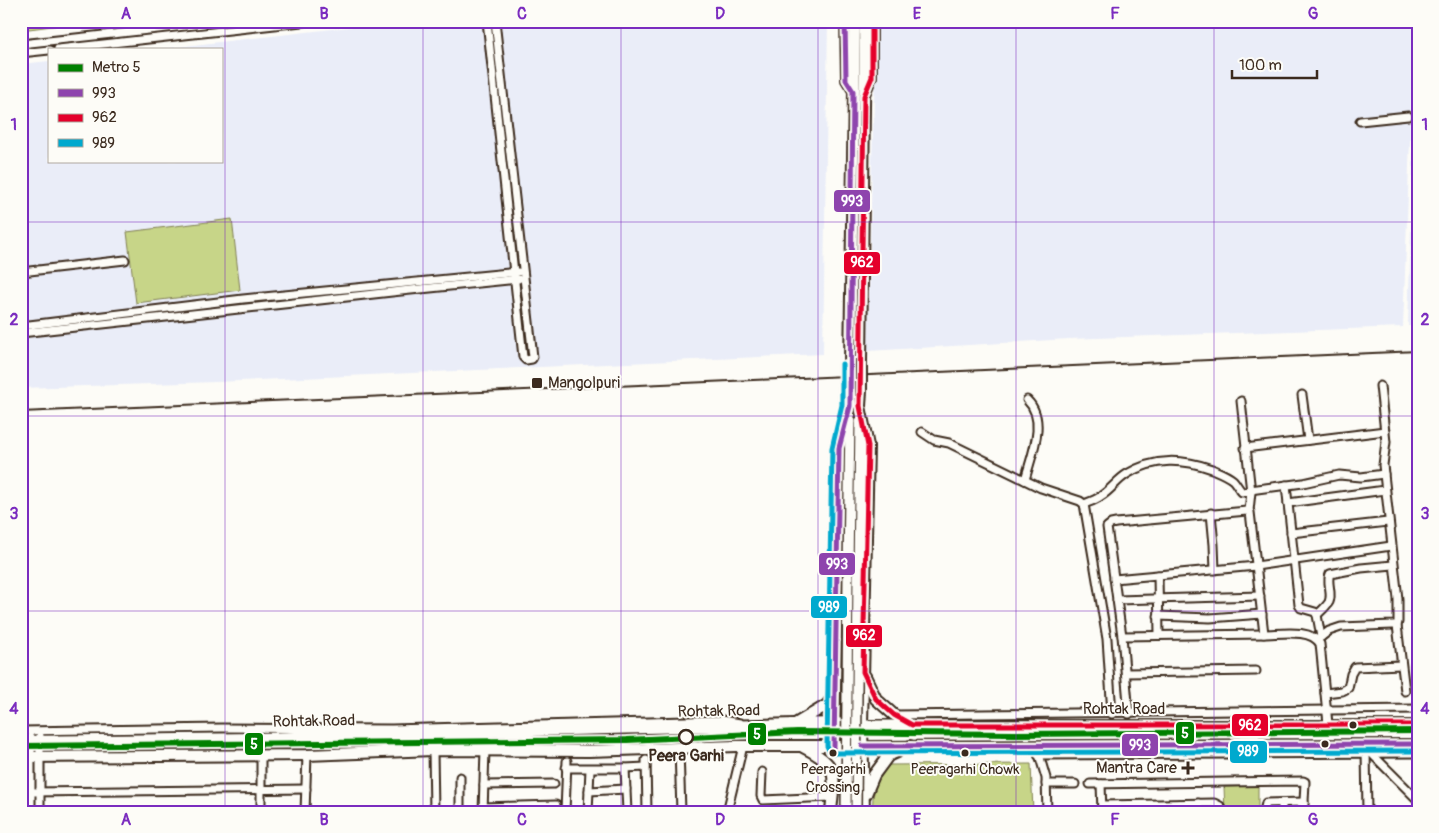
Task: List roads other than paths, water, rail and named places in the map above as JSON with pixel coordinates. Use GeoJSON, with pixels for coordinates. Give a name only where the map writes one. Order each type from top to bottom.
{"type":"FeatureCollection","features":[{"type":"Feature","properties":{"kind":"highway"},"geometry":{"type":"LineString","coordinates":[[855,21],[853,91],[856,364]]}},
{"type":"Feature","properties":{"kind":"highway"},"geometry":{"type":"LineString","coordinates":[[864,812],[862,725],[868,446],[855,406],[855,392],[865,21]]}},
{"type":"Feature","properties":{"kind":"highway"},"geometry":{"type":"LineString","coordinates":[[834,746],[839,448],[855,406]]}},
{"type":"Feature","properties":{"kind":"highway"},"geometry":{"type":"LineString","coordinates":[[836,659],[863,659]]}},
{"type":"Feature","properties":{"kind":"highway"},"geometry":{"type":"LineString","coordinates":[[863,672],[876,699],[894,715],[912,725]]}},
{"type":"Feature","properties":{"kind":"highway"},"geometry":{"type":"LineString","coordinates":[[794,725],[827,705],[835,691]]}},
{"type":"Feature","properties":{"kind":"highway","name":"Rohtak Road"},"geometry":{"type":"LineString","coordinates":[[33,737],[257,738],[834,723],[862,725]]}},
{"type":"Feature","properties":{"kind":"highway"},"geometry":{"type":"LineString","coordinates":[[251,728],[257,738]]}},
{"type":"Feature","properties":{"kind":"highway","name":"Rohtak Road"},"geometry":{"type":"LineString","coordinates":[[31,757],[261,760],[307,755],[433,750],[589,751],[743,746],[862,746]]}},
{"type":"Feature","properties":{"kind":"highway"},"geometry":{"type":"LineString","coordinates":[[800,746],[824,759],[834,774],[831,812]]}},
{"type":"Feature","properties":{"kind":"highway"},"geometry":{"type":"LineString","coordinates":[[864,798],[874,775],[888,756],[910,746]]}},
{"type":"Feature","properties":{"kind":"main road"},"geometry":{"type":"LineString","coordinates":[[845,21],[846,80],[853,91]]}},
{"type":"Feature","properties":{"kind":"main road"},"geometry":{"type":"LineString","coordinates":[[864,96],[872,77],[872,21]]}},
{"type":"Feature","properties":{"kind":"main road"},"geometry":{"type":"LineString","coordinates":[[846,812],[853,572],[855,406]]}},
{"type":"Feature","properties":{"kind":"main road"},"geometry":{"type":"LineString","coordinates":[[853,572],[856,812]]}},
{"type":"Feature","properties":{"kind":"main road","name":"Rohtak Road"},"geometry":{"type":"LineString","coordinates":[[862,725],[1418,725]]}},
{"type":"Feature","properties":{"kind":"main road","name":"Rohtak Road"},"geometry":{"type":"LineString","coordinates":[[862,746],[1038,750],[1206,743],[1368,750],[1418,744]]}},
{"type":"Feature","properties":{"kind":"street"},"geometry":{"type":"LineString","coordinates":[[21,44],[231,21]]}},
{"type":"Feature","properties":{"kind":"street"},"geometry":{"type":"LineString","coordinates":[[67,48],[311,21]]}},
{"type":"Feature","properties":{"kind":"street"},"geometry":{"type":"LineString","coordinates":[[487,21],[523,357],[526,360],[533,357],[495,21]]}},
{"type":"Feature","properties":{"kind":"street"},"geometry":{"type":"LineString","coordinates":[[21,53],[48,50]]}},
{"type":"Feature","properties":{"kind":"street"},"geometry":{"type":"LineString","coordinates":[[1360,121],[1408,116]]}},
{"type":"Feature","properties":{"kind":"street"},"geometry":{"type":"LineString","coordinates":[[21,272],[125,260]]}},
{"type":"Feature","properties":{"kind":"street"},"geometry":{"type":"LineString","coordinates":[[21,333],[523,275]]}},
{"type":"Feature","properties":{"kind":"street"},"geometry":{"type":"LineString","coordinates":[[21,326],[243,299],[515,276]]}},
{"type":"Feature","properties":{"kind":"street"},"geometry":{"type":"LineString","coordinates":[[1380,386],[1386,431],[1386,449],[1383,465],[1385,490],[1394,565],[1399,619],[1397,625],[1405,691]]}},
{"type":"Feature","properties":{"kind":"street"},"geometry":{"type":"LineString","coordinates":[[1302,395],[1308,440]]}},
{"type":"Feature","properties":{"kind":"street"},"geometry":{"type":"LineString","coordinates":[[1025,480],[1037,421],[1033,405],[1027,400]]}},
{"type":"Feature","properties":{"kind":"street"},"geometry":{"type":"LineString","coordinates":[[1241,401],[1250,491],[1250,511],[1264,634]]}},
{"type":"Feature","properties":{"kind":"street"},"geometry":{"type":"LineString","coordinates":[[1245,448],[1386,431]]}},
{"type":"Feature","properties":{"kind":"street"},"geometry":{"type":"LineString","coordinates":[[922,432],[934,440],[949,443],[1041,488],[1084,504],[1107,639],[1112,714]]}},
{"type":"Feature","properties":{"kind":"street"},"geometry":{"type":"LineString","coordinates":[[1084,504],[1101,496],[1120,479],[1136,469],[1156,463],[1172,461],[1194,463],[1214,470],[1232,479],[1242,492],[1339,475],[1361,477],[1384,474]]}},
{"type":"Feature","properties":{"kind":"street"},"geometry":{"type":"LineString","coordinates":[[1286,485],[1300,608],[1317,614]]}},
{"type":"Feature","properties":{"kind":"street"},"geometry":{"type":"LineString","coordinates":[[1288,504],[1385,490]]}},
{"type":"Feature","properties":{"kind":"street"},"geometry":{"type":"LineString","coordinates":[[1129,714],[1122,636],[1107,530],[1111,524],[1211,513],[1250,511]]}},
{"type":"Feature","properties":{"kind":"street"},"geometry":{"type":"LineString","coordinates":[[1211,513],[1215,570]]}},
{"type":"Feature","properties":{"kind":"street"},"geometry":{"type":"LineString","coordinates":[[1291,533],[1388,522]]}},
{"type":"Feature","properties":{"kind":"street"},"geometry":{"type":"LineString","coordinates":[[1114,580],[1256,566],[1391,546]]}},
{"type":"Feature","properties":{"kind":"street"},"geometry":{"type":"LineString","coordinates":[[1328,724],[1317,614],[1329,602],[1328,578],[1330,574],[1361,568],[1394,565]]}},
{"type":"Feature","properties":{"kind":"street"},"geometry":{"type":"LineString","coordinates":[[1158,575],[1159,635]]}},
{"type":"Feature","properties":{"kind":"street"},"geometry":{"type":"LineString","coordinates":[[1117,600],[1260,596]]}},
{"type":"Feature","properties":{"kind":"street"},"geometry":{"type":"LineString","coordinates":[[1158,616],[1210,618],[1262,614]]}},
{"type":"Feature","properties":{"kind":"street"},"geometry":{"type":"LineString","coordinates":[[1319,638],[1329,631],[1341,627],[1397,625]]}},
{"type":"Feature","properties":{"kind":"street"},"geometry":{"type":"LineString","coordinates":[[1122,636],[1300,634],[1319,638]]}},
{"type":"Feature","properties":{"kind":"street"},"geometry":{"type":"LineString","coordinates":[[1325,693],[1342,691],[1348,688],[1351,674],[1355,667],[1401,665]]}},
{"type":"Feature","properties":{"kind":"street"},"geometry":{"type":"LineString","coordinates":[[1126,673],[1256,670]]}},
{"type":"Feature","properties":{"kind":"street"},"geometry":{"type":"LineString","coordinates":[[894,715],[1418,710]]}},
{"type":"Feature","properties":{"kind":"street"},"geometry":{"type":"LineString","coordinates":[[1016,715],[1016,725]]}},
{"type":"Feature","properties":{"kind":"street"},"geometry":{"type":"LineString","coordinates":[[21,731],[33,737],[251,728],[392,729],[722,720],[750,725]]}},
{"type":"Feature","properties":{"kind":"street"},"geometry":{"type":"LineString","coordinates":[[31,812],[30,792],[33,737]]}},
{"type":"Feature","properties":{"kind":"street"},"geometry":{"type":"LineString","coordinates":[[727,812],[743,746]]}},
{"type":"Feature","properties":{"kind":"street"},"geometry":{"type":"LineString","coordinates":[[679,749],[680,812]]}},
{"type":"Feature","properties":{"kind":"street"},"geometry":{"type":"LineString","coordinates":[[433,750],[434,812]]}},
{"type":"Feature","properties":{"kind":"street"},"geometry":{"type":"LineString","coordinates":[[485,750],[483,809],[540,809],[556,805]]}},
{"type":"Feature","properties":{"kind":"street"},"geometry":{"type":"LineString","coordinates":[[1038,750],[1046,778],[1047,812]]}},
{"type":"Feature","properties":{"kind":"street"},"geometry":{"type":"LineString","coordinates":[[1368,750],[1418,753]]}},
{"type":"Feature","properties":{"kind":"street"},"geometry":{"type":"LineString","coordinates":[[1368,750],[1418,800]]}},
{"type":"Feature","properties":{"kind":"street"},"geometry":{"type":"LineString","coordinates":[[1367,812],[1368,750]]}},
{"type":"Feature","properties":{"kind":"street"},"geometry":{"type":"LineString","coordinates":[[305,812],[307,755]]}},
{"type":"Feature","properties":{"kind":"street"},"geometry":{"type":"LineString","coordinates":[[31,757],[40,792],[40,812]]}},
{"type":"Feature","properties":{"kind":"street"},"geometry":{"type":"LineString","coordinates":[[261,760],[261,812]]}},
{"type":"Feature","properties":{"kind":"street"},"geometry":{"type":"LineString","coordinates":[[565,812],[567,764],[590,768],[625,768],[646,764],[647,812]]}},
{"type":"Feature","properties":{"kind":"street"},"geometry":{"type":"LineString","coordinates":[[588,812],[590,768]]}},
{"type":"Feature","properties":{"kind":"street"},"geometry":{"type":"LineString","coordinates":[[625,768],[627,812]]}},
{"type":"Feature","properties":{"kind":"street"},"geometry":{"type":"LineString","coordinates":[[762,772],[761,796],[763,800],[832,797]]}},
{"type":"Feature","properties":{"kind":"street"},"geometry":{"type":"LineString","coordinates":[[460,777],[460,812]]}},
{"type":"Feature","properties":{"kind":"street"},"geometry":{"type":"LineString","coordinates":[[1090,784],[1303,781],[1306,786],[1304,812]]}},
{"type":"Feature","properties":{"kind":"street"},"geometry":{"type":"LineString","coordinates":[[484,785],[554,784]]}},
{"type":"Feature","properties":{"kind":"street"},"geometry":{"type":"LineString","coordinates":[[1046,784],[1075,784]]}},
{"type":"Feature","properties":{"kind":"street"},"geometry":{"type":"LineString","coordinates":[[1101,784],[1102,808],[1179,808],[1198,803],[1218,804],[1222,812]]}},
{"type":"Feature","properties":{"kind":"street"},"geometry":{"type":"LineString","coordinates":[[30,792],[306,789]]}},
{"type":"Feature","properties":{"kind":"street"},"geometry":{"type":"LineString","coordinates":[[589,791],[626,789]]}},
{"type":"Feature","properties":{"kind":"street"},"geometry":{"type":"LineString","coordinates":[[1264,812],[1266,803],[1304,802]]}},
{"type":"Feature","properties":{"kind":"street"},"geometry":{"type":"LineString","coordinates":[[1198,803],[1199,812]]}},
{"type":"Feature","properties":{"kind":"street"},"geometry":{"type":"LineString","coordinates":[[1282,803],[1282,812]]}},
{"type":"Feature","properties":{"kind":"railway"},"geometry":{"type":"LineString","coordinates":[[21,412],[1418,351]]}},
{"type":"Feature","properties":{"kind":"railway"},"geometry":{"type":"LineString","coordinates":[[1037,722],[1320,720]]}},
{"type":"Feature","properties":{"kind":"railway"},"geometry":{"type":"LineString","coordinates":[[1288,726],[1348,732]]}},
{"type":"Feature","properties":{"kind":"metro line","name":"5"},"geometry":{"type":"LineString","coordinates":[[21,746],[627,740],[797,732],[1015,734],[1418,731]]}},
{"type":"Feature","properties":{"kind":"place","name":"Mangolpuri"},"geometry":{"type":"Point","coordinates":[537,383]}},
{"type":"Feature","properties":{"kind":"place","name":"Peera Garhi"},"geometry":{"type":"Point","coordinates":[686,737]}},
{"type":"Feature","properties":{"kind":"place","name":"Peeragarhi Crossing"},"geometry":{"type":"Point","coordinates":[833,753]}},
{"type":"Feature","properties":{"kind":"place","name":"Peeragarhi Chowk"},"geometry":{"type":"Point","coordinates":[965,753]}},
{"type":"Feature","properties":{"kind":"place","name":"Mantra Care"},"geometry":{"type":"Point","coordinates":[1188,768]}}]}
